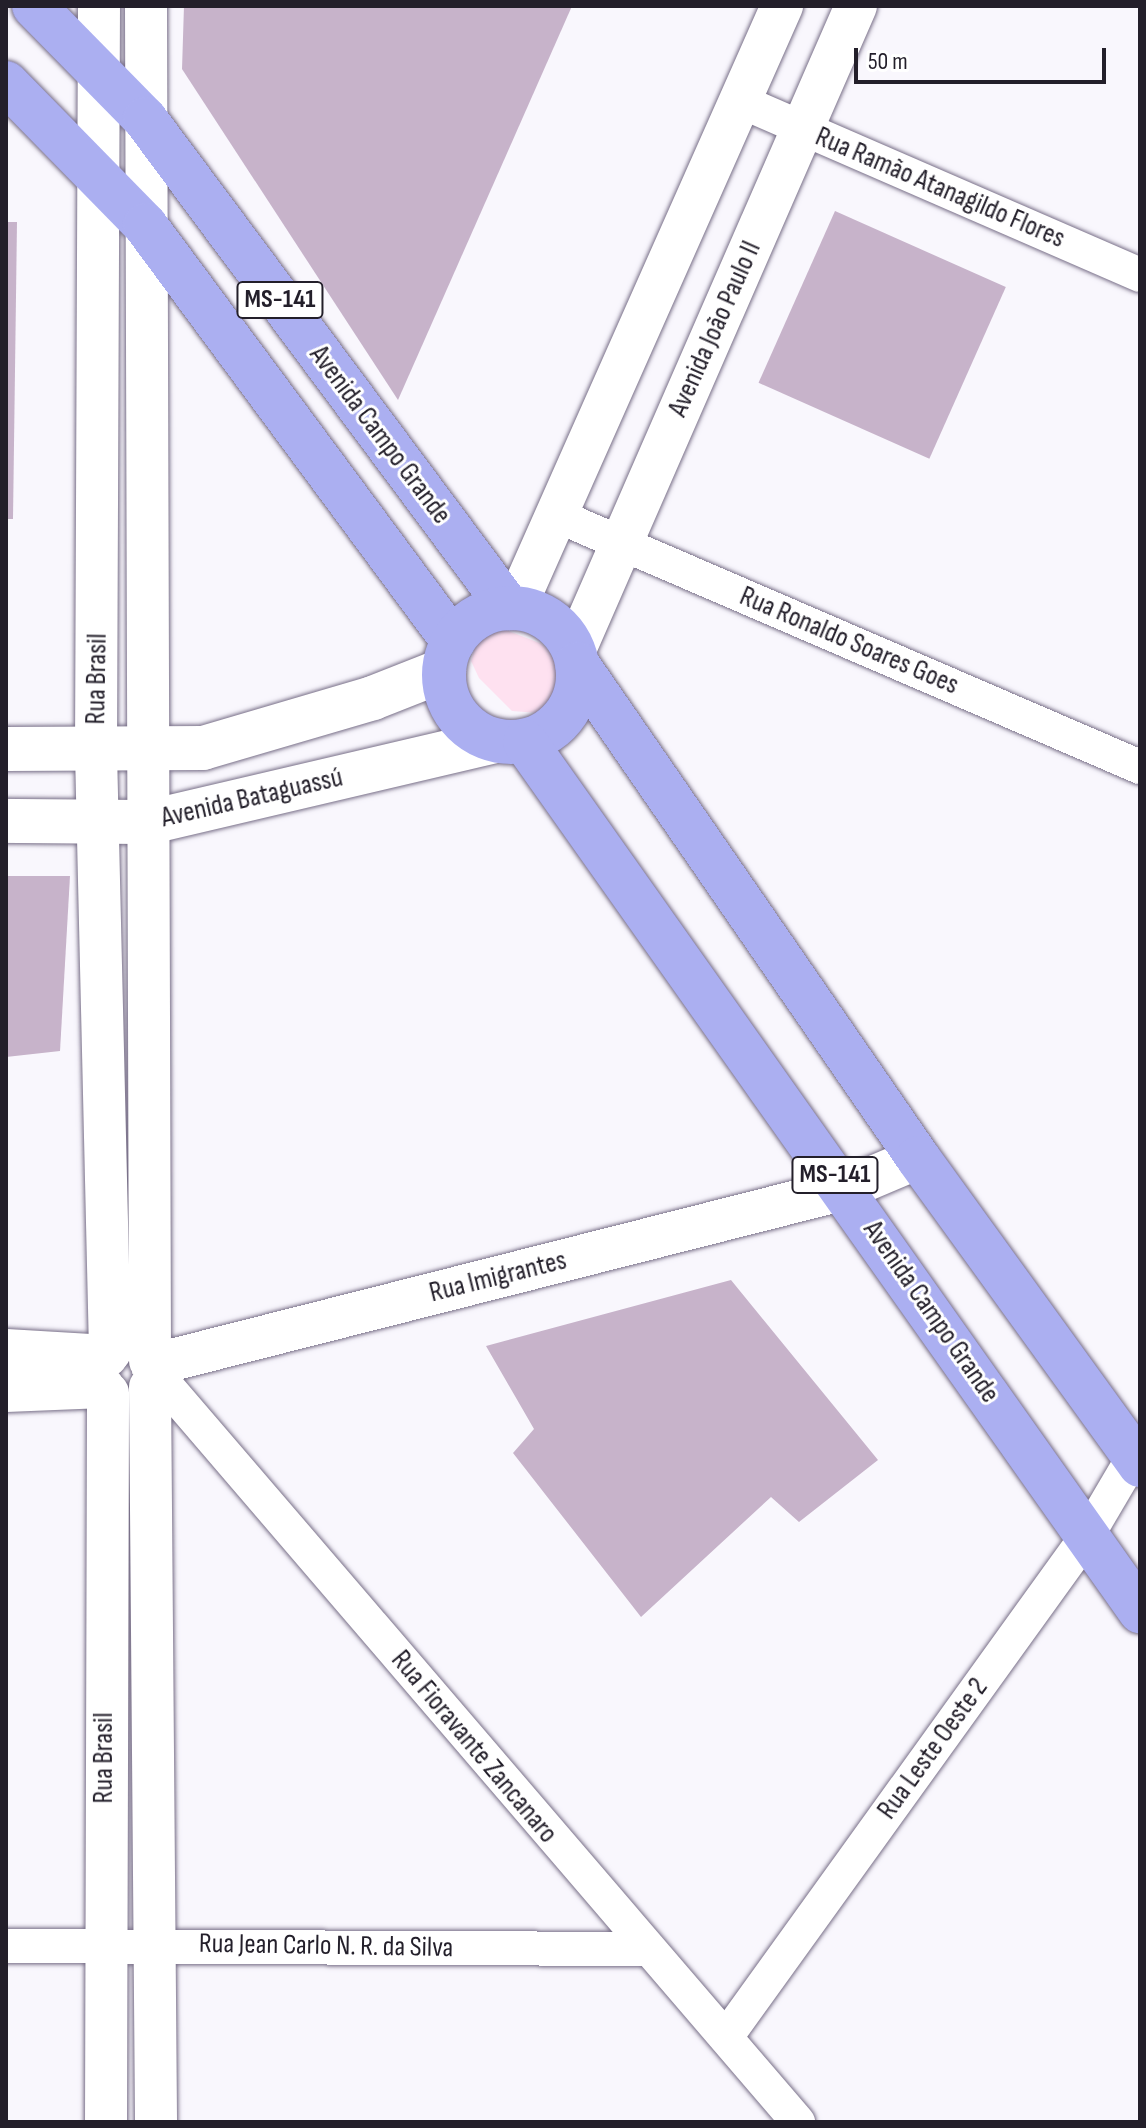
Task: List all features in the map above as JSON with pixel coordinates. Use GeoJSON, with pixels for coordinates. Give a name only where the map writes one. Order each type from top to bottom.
{"type":"FeatureCollection","features":[{"type":"Feature","properties":{"kind":"main road","name":"Avenida Campo Grande"},"geometry":{"type":"LineString","coordinates":[[34,6],[145,119],[512,608]]}},
{"type":"Feature","properties":{"kind":"main road","name":"MS-141"},"geometry":{"type":"LineString","coordinates":[[6,83],[145,225],[449,655]]}},
{"type":"Feature","properties":{"kind":"main road"},"geometry":{"type":"LineString","coordinates":[[6,749],[148,752],[203,748],[373,698],[449,655],[477,617],[512,608],[561,630],[576,658],[577,690],[567,713],[549,731],[510,741],[466,726],[449,701],[449,655]]}},
{"type":"Feature","properties":{"kind":"main road","name":"MS-141"},"geometry":{"type":"LineString","coordinates":[[576,658],[918,1158],[1138,1456]]}},
{"type":"Feature","properties":{"kind":"main road","name":"Avenida Campo Grande"},"geometry":{"type":"LineString","coordinates":[[510,741],[845,1189],[1140,1611]]}},
{"type":"Feature","properties":{"kind":"main road","name":"Avenida Bataguassú"},"geometry":{"type":"LineString","coordinates":[[6,821],[150,822],[510,741]]}},
{"type":"Feature","properties":{"kind":"street","name":"Rua Brasil"},"geometry":{"type":"LineString","coordinates":[[99,6],[101,183],[97,824],[129,1371]]}},
{"type":"Feature","properties":{"kind":"street","name":"Rua Brasil"},"geometry":{"type":"LineString","coordinates":[[106,2122],[103,1946],[150,822],[146,6]]}},
{"type":"Feature","properties":{"kind":"street"},"geometry":{"type":"LineString","coordinates":[[512,608],[558,516],[782,6]]}},
{"type":"Feature","properties":{"kind":"street","name":"Avenida João Paulo II"},"geometry":{"type":"LineString","coordinates":[[576,658],[621,543],[856,6]]}},
{"type":"Feature","properties":{"kind":"street","name":"Rua Ramão Atanagildo Flores"},"geometry":{"type":"LineString","coordinates":[[740,101],[1140,275]]}},
{"type":"Feature","properties":{"kind":"street","name":"Rua Ronaldo Soares Goes"},"geometry":{"type":"LineString","coordinates":[[558,516],[1140,767]]}},
{"type":"Feature","properties":{"kind":"street","name":"Rua Imigrantes"},"geometry":{"type":"LineString","coordinates":[[6,1391],[129,1371],[845,1189],[918,1158]]}},
{"type":"Feature","properties":{"kind":"street","name":"Rua Imigrantes"},"geometry":{"type":"LineString","coordinates":[[6,1350],[129,1371]]}},
{"type":"Feature","properties":{"kind":"street"},"geometry":{"type":"LineString","coordinates":[[129,1371],[153,1944],[156,2122]]}},
{"type":"Feature","properties":{"kind":"street","name":"Rua Fioravante Zancanaro"},"geometry":{"type":"LineString","coordinates":[[129,1371],[726,2037],[771,2107],[798,2122]]}},
{"type":"Feature","properties":{"kind":"street","name":"Rua Leste Oeste 2"},"geometry":{"type":"LineString","coordinates":[[726,2037],[1087,1536],[1138,1456]]}},
{"type":"Feature","properties":{"kind":"street","name":"Rua Jean Carlo N. R. da Silva"},"geometry":{"type":"LineString","coordinates":[[6,1946],[153,1944],[646,1949]]}},
{"type":"Feature","properties":{"kind":"shaded area"},"geometry":{"type":"Polygon","coordinates":[[[501,628],[542,644],[561,664],[565,699],[551,714],[512,711],[479,678],[471,661],[477,640],[501,628]]]}},
{"type":"Feature","properties":{"kind":"building"},"geometry":{"type":"Polygon","coordinates":[[[184,6],[572,6],[398,400],[182,69],[184,6]]]}},
{"type":"Feature","properties":{"kind":"building"},"geometry":{"type":"Polygon","coordinates":[[[835,211],[1006,287],[929,459],[759,383],[835,211]]]}},
{"type":"Feature","properties":{"kind":"building"},"geometry":{"type":"Polygon","coordinates":[[[6,222],[17,222],[13,519],[6,519],[6,222]]]}},
{"type":"Feature","properties":{"kind":"building"},"geometry":{"type":"Polygon","coordinates":[[[6,876],[70,876],[60,1051],[6,1057],[6,876]]]}},
{"type":"Feature","properties":{"kind":"building"},"geometry":{"type":"Polygon","coordinates":[[[731,1280],[878,1460],[799,1522],[771,1497],[641,1617],[513,1453],[534,1429],[486,1346],[731,1280]]]}}]}
